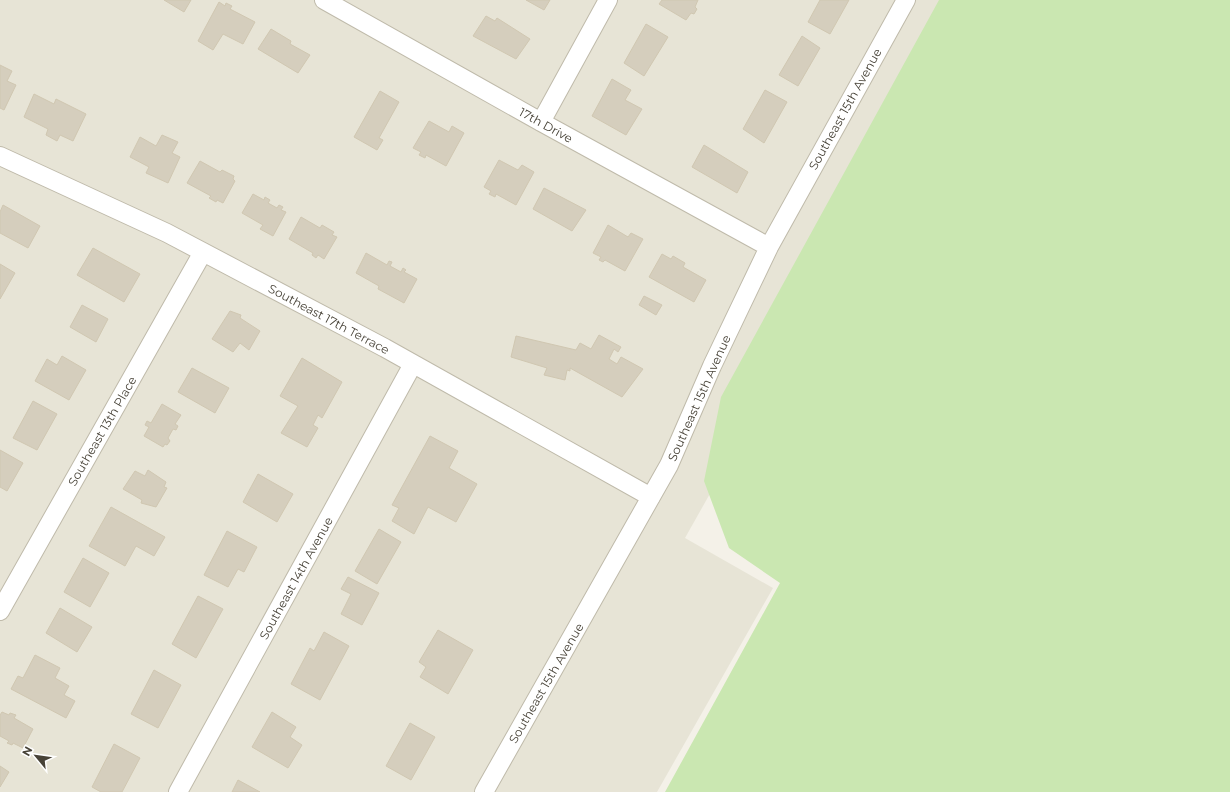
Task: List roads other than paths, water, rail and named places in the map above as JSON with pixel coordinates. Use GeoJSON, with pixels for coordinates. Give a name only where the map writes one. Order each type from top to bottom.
{"type":"FeatureCollection","features":[{"type":"Feature","properties":{"kind":"street","name":"17th Drive"},"geometry":{"type":"LineString","coordinates":[[324,0],[541,122],[769,247]]}},
{"type":"Feature","properties":{"kind":"street"},"geometry":{"type":"LineString","coordinates":[[541,122],[608,0]]}},
{"type":"Feature","properties":{"kind":"street","name":"Southeast 15th Avenue"},"geometry":{"type":"LineString","coordinates":[[484,792],[669,465],[712,366],[769,247],[906,0]]}},
{"type":"Feature","properties":{"kind":"street","name":"Southeast 17th Terrace"},"geometry":{"type":"LineString","coordinates":[[0,156],[167,233],[413,364],[651,497]]}},
{"type":"Feature","properties":{"kind":"street","name":"Southeast 13th Place"},"geometry":{"type":"LineString","coordinates":[[0,611],[203,252]]}},
{"type":"Feature","properties":{"kind":"street","name":"Southeast 14th Avenue"},"geometry":{"type":"LineString","coordinates":[[178,792],[413,364]]}}]}
